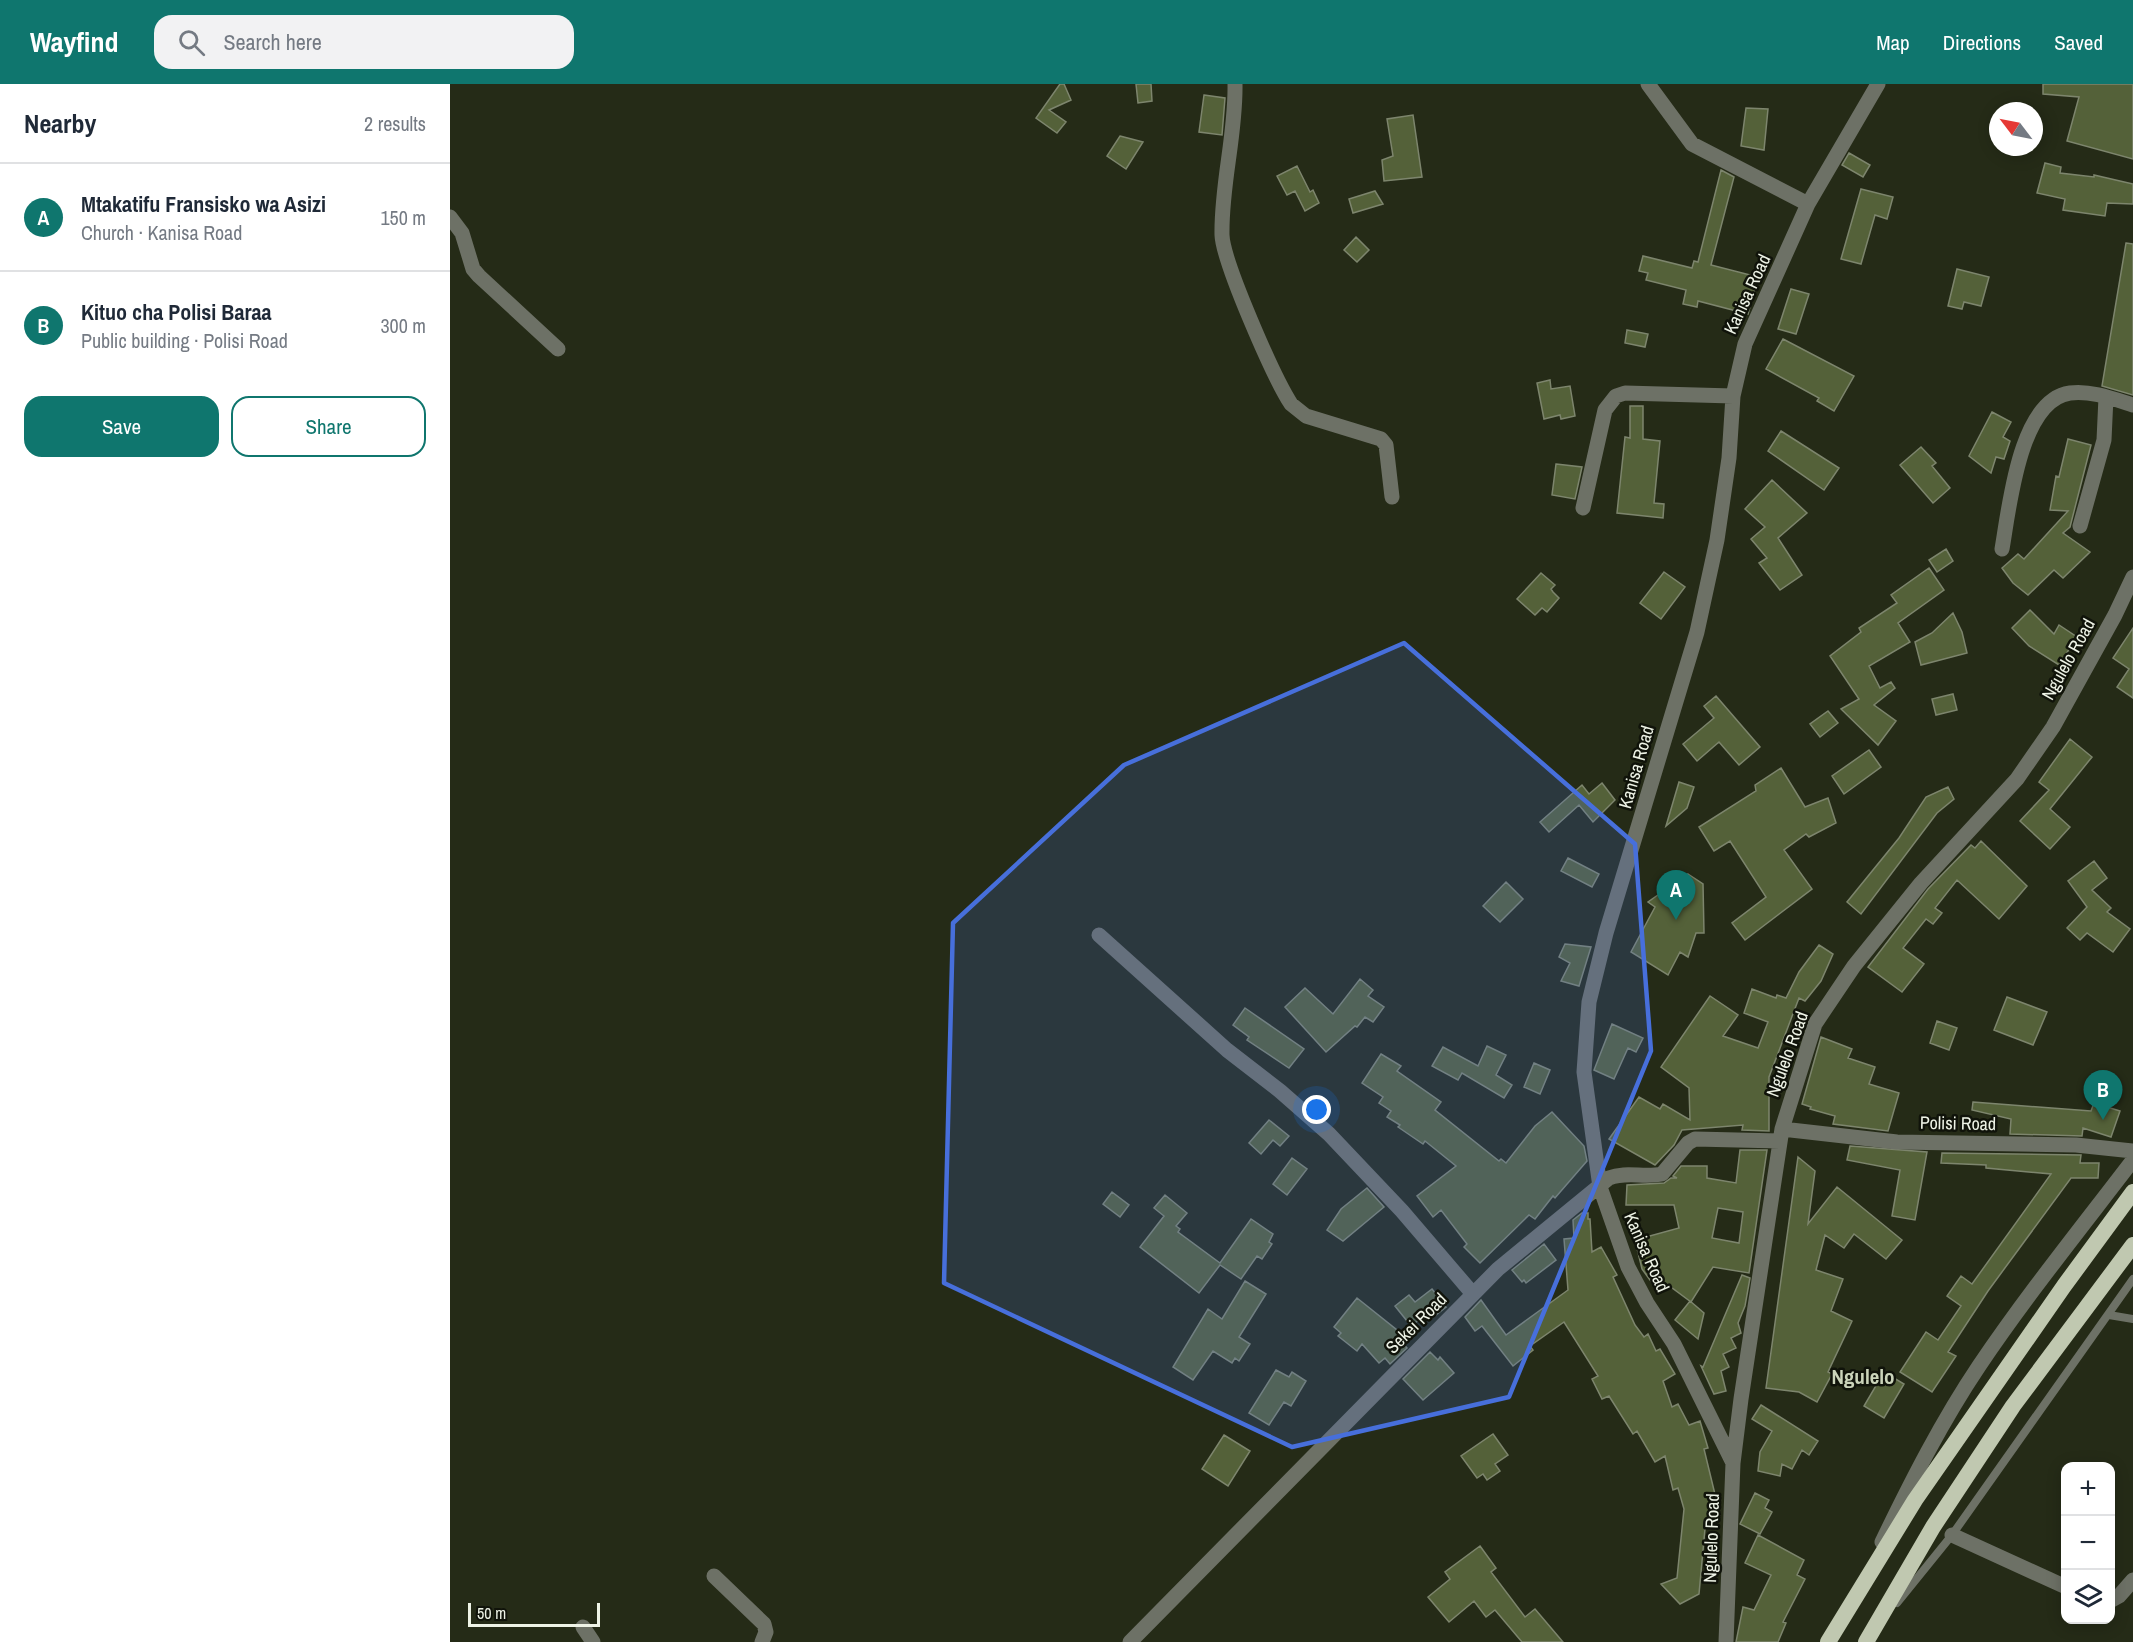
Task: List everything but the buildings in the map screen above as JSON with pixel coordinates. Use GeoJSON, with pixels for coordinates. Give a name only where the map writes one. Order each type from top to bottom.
{"type":"FeatureCollection","features":[{"type":"Feature","properties":{"kind":"highway"},"geometry":{"type":"LineString","coordinates":[[1828,1642],[1915,1500],[2064,1286],[2133,1192]]}},
{"type":"Feature","properties":{"kind":"highway"},"geometry":{"type":"LineString","coordinates":[[1867,1641],[1933,1527],[2013,1406],[2133,1245]]}},
{"type":"Feature","properties":{"kind":"street"},"geometry":{"type":"LineString","coordinates":[[1235,84],[1236,115],[1222,233],[1228,263],[1291,404],[1306,416],[1381,439],[1386,445],[1392,497]]}},
{"type":"Feature","properties":{"kind":"street"},"geometry":{"type":"LineString","coordinates":[[1648,84],[1692,144],[1808,204]]}},
{"type":"Feature","properties":{"kind":"street","name":"Kanisa Road"},"geometry":{"type":"LineString","coordinates":[[1733,1463],[1674,1344],[1647,1303],[1628,1267],[1600,1187],[1584,1072],[1589,1002],[1606,933],[1697,632],[1717,540],[1729,458],[1732,396],[1745,344],[1808,204],[1878,84]]}},
{"type":"Feature","properties":{"kind":"street"},"geometry":{"type":"LineString","coordinates":[[450,217],[462,233],[473,269],[558,349]]}},
{"type":"Feature","properties":{"kind":"street"},"geometry":{"type":"LineString","coordinates":[[1583,508],[1603,415],[1616,396],[1625,393],[1732,396]]}},
{"type":"Feature","properties":{"kind":"street"},"geometry":{"type":"LineString","coordinates":[[2002,549],[2017,466],[2034,423],[2046,407],[2069,393],[2106,397],[2133,405]]}},
{"type":"Feature","properties":{"kind":"street"},"geometry":{"type":"LineString","coordinates":[[2080,526],[2104,440],[2106,397]]}},
{"type":"Feature","properties":{"kind":"street","name":"Ngulelo Road"},"geometry":{"type":"LineString","coordinates":[[1726,1642],[1733,1463],[1781,1135],[1815,1024],[1854,966],[1921,883],[2017,779],[2053,727],[2115,615],[2133,577]]}},
{"type":"Feature","properties":{"kind":"street"},"geometry":{"type":"LineString","coordinates":[[1099,935],[1227,1050],[1280,1091],[1329,1134],[1402,1211],[1473,1294]]}},
{"type":"Feature","properties":{"kind":"street","name":"Sekei Road"},"geometry":{"type":"LineString","coordinates":[[1130,1642],[1473,1294],[1545,1229],[1609,1178],[1619,1174],[1645,1176],[1662,1174],[1688,1143],[1695,1139],[1781,1135]]}},
{"type":"Feature","properties":{"kind":"street","name":"Polisi Road"},"geometry":{"type":"LineString","coordinates":[[1781,1135],[1897,1142],[2076,1145],[2133,1151]]}},
{"type":"Feature","properties":{"kind":"street"},"geometry":{"type":"LineString","coordinates":[[1854,1598],[1919,1466],[1978,1367],[2047,1271],[2133,1160]]}},
{"type":"Feature","properties":{"kind":"street"},"geometry":{"type":"LineString","coordinates":[[1952,1534],[2061,1585]]}},
{"type":"Feature","properties":{"kind":"street"},"geometry":{"type":"LineString","coordinates":[[714,1576],[764,1624],[766,1632],[762,1642]]}},
{"type":"Feature","properties":{"kind":"street"},"geometry":{"type":"LineString","coordinates":[[2115,1598],[2133,1580]]}},
{"type":"Feature","properties":{"kind":"street"},"geometry":{"type":"LineString","coordinates":[[583,1627],[593,1642]]}},
{"type":"Feature","properties":{"kind":"lane"},"geometry":{"type":"LineString","coordinates":[[1867,1641],[1952,1534],[2133,1280]]}},
{"type":"Feature","properties":{"kind":"lane"},"geometry":{"type":"LineString","coordinates":[[2109,1315],[2133,1319]]}},
{"type":"Feature","properties":{"kind":"highlighted area"},"geometry":{"type":"Polygon","coordinates":[[[1404,643],[1635,844],[1651,1051],[1509,1397],[1292,1447],[944,1283],[953,923],[1124,765],[1404,643]]]}},
{"type":"Feature","properties":{"kind":"place","name":"Mtakatifu Fransisko wa Asizi"},"geometry":{"type":"Point","coordinates":[1676,920]}},
{"type":"Feature","properties":{"kind":"place","name":"Kituo cha Polisi Baraa"},"geometry":{"type":"Point","coordinates":[2103,1120]}},
{"type":"Feature","properties":{"kind":"district","name":"Ngulelo"},"geometry":{"type":"Point","coordinates":[1863,1376]}}]}
